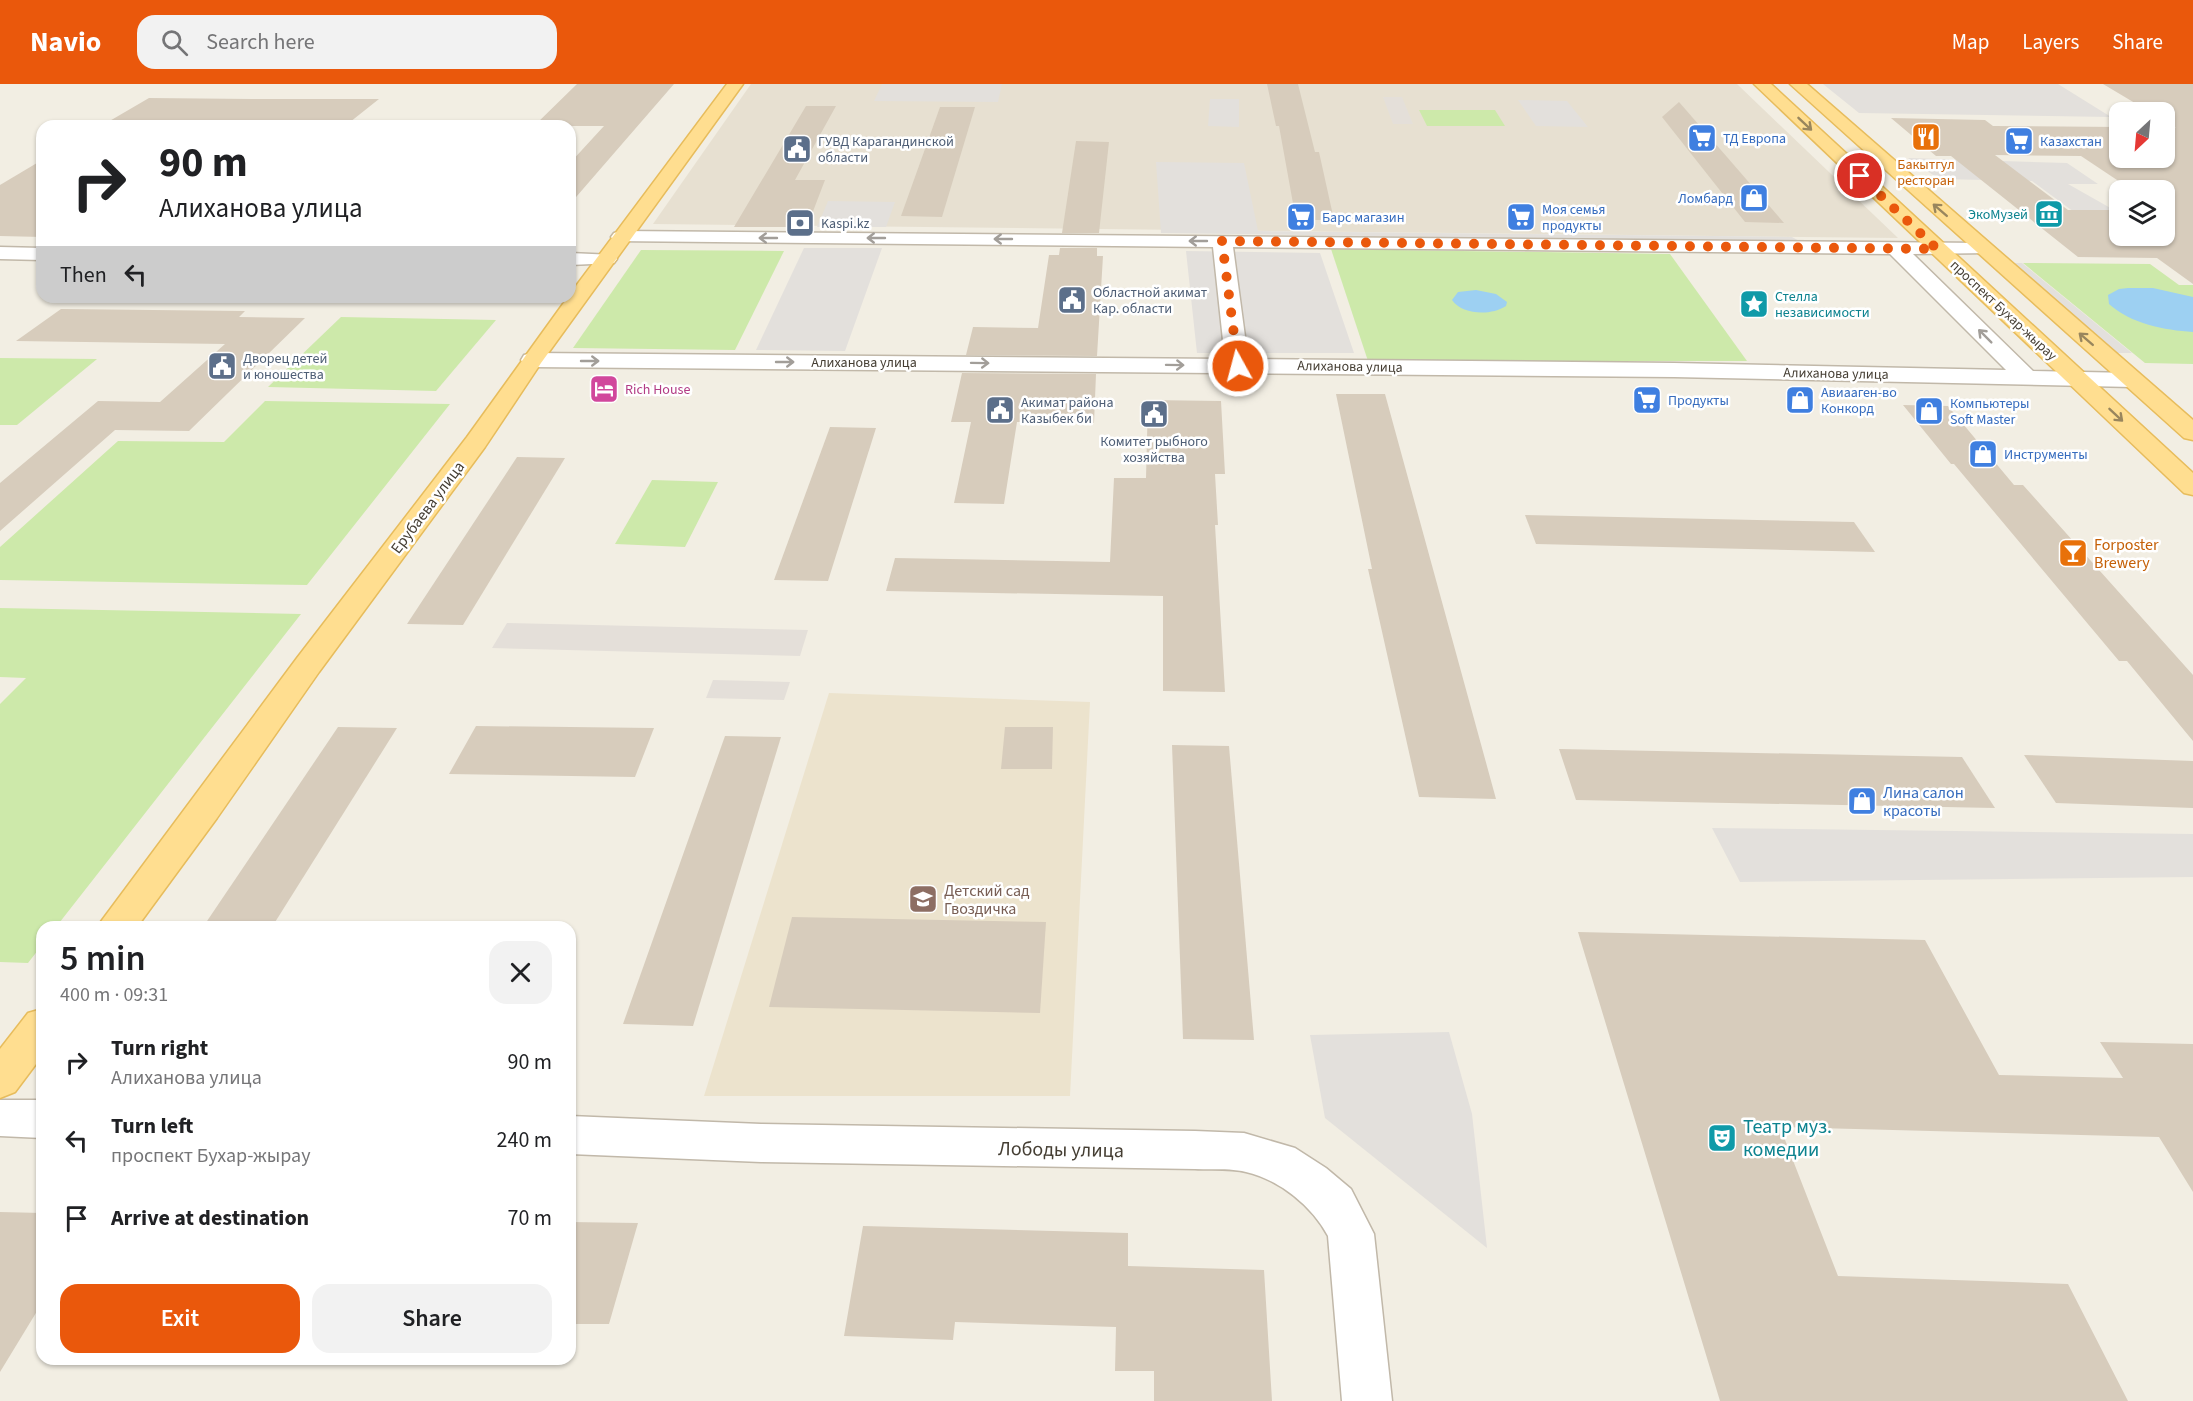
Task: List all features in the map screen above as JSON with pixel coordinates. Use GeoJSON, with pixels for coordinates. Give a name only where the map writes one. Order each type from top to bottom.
{"type":"FeatureCollection","features":[{"type":"Feature","properties":{"kind":"main road","name":"Ерубаева улица"},"geometry":{"type":"LineString","coordinates":[[576,301],[735,84]]}},
{"type":"Feature","properties":{"kind":"main road","name":"проспект Бухар-жырау"},"geometry":{"type":"LineString","coordinates":[[1762,84],[2193,487]]}},
{"type":"Feature","properties":{"kind":"main road","name":"проспект Бухар-жырау"},"geometry":{"type":"LineString","coordinates":[[1798,84],[2193,433]]}},
{"type":"Feature","properties":{"kind":"main road","name":"Ерубаева улица"},"geometry":{"type":"LineString","coordinates":[[121,921],[205,809],[308,665],[476,442],[574,303]]}},
{"type":"Feature","properties":{"kind":"main road"},"geometry":{"type":"LineString","coordinates":[[0,1080],[36,1033]]}},
{"type":"Feature","properties":{"kind":"street"},"geometry":{"type":"LineString","coordinates":[[621,237],[1983,249]]}},
{"type":"Feature","properties":{"kind":"street"},"geometry":{"type":"LineString","coordinates":[[1222,241],[1238,366]]}},
{"type":"Feature","properties":{"kind":"street"},"geometry":{"type":"LineString","coordinates":[[1896,248],[2026,377]]}},
{"type":"Feature","properties":{"kind":"street"},"geometry":{"type":"LineString","coordinates":[[0,253],[36,254]]}},
{"type":"Feature","properties":{"kind":"street"},"geometry":{"type":"LineString","coordinates":[[576,259],[607,259]]}},
{"type":"Feature","properties":{"kind":"street","name":"Алиханова улица"},"geometry":{"type":"LineString","coordinates":[[532,360],[1674,370],[2132,380]]}},
{"type":"Feature","properties":{"kind":"street"},"geometry":{"type":"LineString","coordinates":[[0,1118],[36,1119]]}},
{"type":"Feature","properties":{"kind":"street","name":"Лободы улица"},"geometry":{"type":"LineString","coordinates":[[576,1135],[773,1143],[1244,1152],[1279,1162],[1310,1182],[1335,1204],[1351,1234],[1367,1401]]}},
{"type":"Feature","properties":{"kind":"shaded area"},"geometry":{"type":"Polygon","coordinates":[[[751,84],[1737,84],[1898,238],[653,224],[751,84]]]}},
{"type":"Feature","properties":{"kind":"shaded area"},"geometry":{"type":"Polygon","coordinates":[[[882,84],[1002,84],[998,102],[874,101],[882,84]]]}},
{"type":"Feature","properties":{"kind":"shaded area"},"geometry":{"type":"Polygon","coordinates":[[[1823,84],[2058,84],[2109,117],[1859,113],[1823,84]]]}},
{"type":"Feature","properties":{"kind":"shaded area"},"geometry":{"type":"Polygon","coordinates":[[[1383,97],[1402,97],[1413,124],[1393,124],[1383,97]]]}},
{"type":"Feature","properties":{"kind":"shaded area"},"geometry":{"type":"Polygon","coordinates":[[[1210,99],[1239,99],[1239,127],[1208,126],[1210,99]]]}},
{"type":"Feature","properties":{"kind":"shaded area"},"geometry":{"type":"Polygon","coordinates":[[[1518,100],[1567,101],[1588,127],[1536,126],[1518,100]]]}},
{"type":"Feature","properties":{"kind":"shaded area"},"geometry":{"type":"Polygon","coordinates":[[[1908,158],[2067,163],[2098,184],[2068,184],[2109,207],[2109,237],[2032,181],[1939,179],[1908,158]]]}},
{"type":"Feature","properties":{"kind":"shaded area"},"geometry":{"type":"Polygon","coordinates":[[[1156,162],[1244,163],[1258,231],[1792,237],[1801,242],[1161,233],[1156,162]]]}},
{"type":"Feature","properties":{"kind":"shaded area"},"geometry":{"type":"Polygon","coordinates":[[[828,201],[895,202],[886,227],[817,227],[828,201]]]}},
{"type":"Feature","properties":{"kind":"shaded area"},"geometry":{"type":"Polygon","coordinates":[[[804,248],[882,248],[845,351],[756,350],[804,248]]]}},
{"type":"Feature","properties":{"kind":"shaded area"},"geometry":{"type":"Polygon","coordinates":[[[1186,251],[1320,253],[1354,353],[1197,353],[1186,251]]]}},
{"type":"Feature","properties":{"kind":"shaded area"},"geometry":{"type":"Polygon","coordinates":[[[2008,263],[2022,263],[2132,353],[2113,353],[2008,263]]]}},
{"type":"Feature","properties":{"kind":"shaded area"},"geometry":{"type":"Polygon","coordinates":[[[507,623],[808,630],[800,656],[492,648],[507,623]]]}},
{"type":"Feature","properties":{"kind":"shaded area"},"geometry":{"type":"Polygon","coordinates":[[[713,680],[790,682],[784,700],[706,698],[713,680]]]}},
{"type":"Feature","properties":{"kind":"shaded area","name":"Детский сад Гвоздичка"},"geometry":{"type":"Polygon","coordinates":[[[829,693],[1090,702],[1070,1096],[704,1096],[829,693]]]}},
{"type":"Feature","properties":{"kind":"shaded area"},"geometry":{"type":"Polygon","coordinates":[[[1712,828],[2193,834],[2193,877],[1740,882],[1712,828]]]}},
{"type":"Feature","properties":{"kind":"shaded area"},"geometry":{"type":"Polygon","coordinates":[[[1449,1032],[1472,1114],[1487,1248],[1325,1118],[1310,1035],[1449,1032]]]}},
{"type":"Feature","properties":{"kind":"green space"},"geometry":{"type":"Polygon","coordinates":[[[1419,110],[1495,110],[1505,126],[1427,126],[1419,110]]]}},
{"type":"Feature","properties":{"kind":"green space"},"geometry":{"type":"Polygon","coordinates":[[[1331,249],[1670,254],[1747,361],[1368,361],[1331,249]]]}},
{"type":"Feature","properties":{"kind":"green space"},"geometry":{"type":"Polygon","coordinates":[[[641,250],[784,251],[735,350],[573,348],[641,250]]]}},
{"type":"Feature","properties":{"kind":"green space"},"geometry":{"type":"Polygon","coordinates":[[[2023,263],[2150,264],[2179,285],[2193,285],[2193,364],[2145,363],[2023,263]]]}},
{"type":"Feature","properties":{"kind":"green space"},"geometry":{"type":"Polygon","coordinates":[[[341,317],[496,320],[436,391],[268,387],[341,317]]]}},
{"type":"Feature","properties":{"kind":"green space"},"geometry":{"type":"Polygon","coordinates":[[[0,358],[97,359],[17,425],[0,425],[0,358]]]}},
{"type":"Feature","properties":{"kind":"green space"},"geometry":{"type":"Polygon","coordinates":[[[265,401],[450,404],[307,585],[0,580],[0,547],[118,441],[224,442],[265,401]]]}},
{"type":"Feature","properties":{"kind":"green space"},"geometry":{"type":"Polygon","coordinates":[[[652,480],[718,482],[685,547],[615,544],[652,480]]]}},
{"type":"Feature","properties":{"kind":"green space"},"geometry":{"type":"Polygon","coordinates":[[[0,608],[301,614],[61,921],[36,921],[36,953],[28,963],[0,962],[0,704],[26,678],[0,677],[0,608]]]}},
{"type":"Feature","properties":{"kind":"water"},"geometry":{"type":"Polygon","coordinates":[[[2153,288],[2193,297],[2193,332],[2148,325],[2127,317],[2109,304],[2108,295],[2119,289],[2153,288]]]}},
{"type":"Feature","properties":{"kind":"water"},"geometry":{"type":"Polygon","coordinates":[[[1476,290],[1496,294],[1507,302],[1506,306],[1493,311],[1477,312],[1463,309],[1452,300],[1458,292],[1476,290]]]}},
{"type":"Feature","properties":{"kind":"building"},"geometry":{"type":"Polygon","coordinates":[[[577,84],[674,84],[576,197],[576,156],[604,126],[576,126],[576,120],[540,120],[577,84]]]}},
{"type":"Feature","properties":{"kind":"building"},"geometry":{"type":"Polygon","coordinates":[[[1267,84],[1298,84],[1315,152],[1319,152],[1334,220],[1296,220],[1279,126],[1276,126],[1267,84]]]}},
{"type":"Feature","properties":{"kind":"building"},"geometry":{"type":"Polygon","coordinates":[[[2103,84],[2193,84],[2193,284],[2157,258],[2078,257],[1951,156],[1936,156],[1891,118],[1985,120],[1993,126],[2109,127],[2109,168],[2175,168],[2175,102],[2133,102],[2103,84]]]}},
{"type":"Feature","properties":{"kind":"building"},"geometry":{"type":"Polygon","coordinates":[[[149,98],[379,99],[353,120],[111,120],[149,98]]]}},
{"type":"Feature","properties":{"kind":"building"},"geometry":{"type":"Polygon","coordinates":[[[1679,102],[1784,223],[1745,222],[1662,117],[1679,102]]]}},
{"type":"Feature","properties":{"kind":"building"},"geometry":{"type":"Polygon","coordinates":[[[806,106],[836,106],[795,180],[825,180],[807,227],[734,227],[806,106]]]}},
{"type":"Feature","properties":{"kind":"building"},"geometry":{"type":"Polygon","coordinates":[[[940,107],[975,107],[942,217],[901,216],[940,107]]]}},
{"type":"Feature","properties":{"kind":"building"},"geometry":{"type":"Polygon","coordinates":[[[1076,141],[1109,142],[1099,233],[1062,233],[1076,141]]]}},
{"type":"Feature","properties":{"kind":"building"},"geometry":{"type":"Polygon","coordinates":[[[36,164],[36,237],[0,236],[0,185],[36,164]]]}},
{"type":"Feature","properties":{"kind":"building"},"geometry":{"type":"Polygon","coordinates":[[[1060,248],[1097,248],[1097,256],[1103,256],[1097,356],[966,355],[973,327],[1038,328],[1049,255],[1059,255],[1060,248]]]}},
{"type":"Feature","properties":{"kind":"building"},"geometry":{"type":"Polygon","coordinates":[[[61,309],[245,311],[239,317],[305,318],[189,431],[115,430],[0,531],[0,483],[98,401],[160,402],[225,344],[16,341],[61,309]]]}},
{"type":"Feature","properties":{"kind":"building"},"geometry":{"type":"Polygon","coordinates":[[[962,373],[1096,374],[1094,423],[1017,422],[1004,504],[954,503],[971,422],[951,422],[962,373]]]}},
{"type":"Feature","properties":{"kind":"building"},"geometry":{"type":"Polygon","coordinates":[[[1336,394],[1385,394],[1496,799],[1419,797],[1368,569],[1372,569],[1336,394]]]}},
{"type":"Feature","properties":{"kind":"building"},"geometry":{"type":"Polygon","coordinates":[[[1148,400],[1221,401],[1225,474],[1215,474],[1218,525],[1215,525],[1225,692],[1163,691],[1163,596],[886,591],[895,558],[1110,562],[1114,478],[1146,478],[1148,400]]]}},
{"type":"Feature","properties":{"kind":"building"},"geometry":{"type":"Polygon","coordinates":[[[1903,405],[1948,406],[2014,485],[2023,485],[2193,675],[2193,741],[2127,661],[2119,661],[1903,405]]]}},
{"type":"Feature","properties":{"kind":"building"},"geometry":{"type":"Polygon","coordinates":[[[830,427],[876,428],[828,581],[774,580],[830,427]]]}},
{"type":"Feature","properties":{"kind":"building"},"geometry":{"type":"Polygon","coordinates":[[[517,457],[565,458],[463,625],[407,624],[517,457]]]}},
{"type":"Feature","properties":{"kind":"building"},"geometry":{"type":"Polygon","coordinates":[[[1525,515],[1854,522],[1875,552],[1536,544],[1525,515]]]}},
{"type":"Feature","properties":{"kind":"building"},"geometry":{"type":"Polygon","coordinates":[[[476,726],[654,728],[635,777],[449,774],[476,726]]]}},
{"type":"Feature","properties":{"kind":"building"},"geometry":{"type":"Polygon","coordinates":[[[338,727],[397,728],[276,921],[207,921],[338,727]]]}},
{"type":"Feature","properties":{"kind":"building"},"geometry":{"type":"Polygon","coordinates":[[[1005,727],[1053,727],[1052,769],[1001,769],[1005,727]]]}},
{"type":"Feature","properties":{"kind":"building"},"geometry":{"type":"Polygon","coordinates":[[[725,736],[781,737],[693,1026],[623,1024],[725,736]]]}},
{"type":"Feature","properties":{"kind":"building"},"geometry":{"type":"Polygon","coordinates":[[[1172,745],[1229,746],[1254,1040],[1183,1039],[1172,745]]]}},
{"type":"Feature","properties":{"kind":"building"},"geometry":{"type":"Polygon","coordinates":[[[1559,749],[1962,757],[1995,808],[1576,800],[1559,749]]]}},
{"type":"Feature","properties":{"kind":"building"},"geometry":{"type":"Polygon","coordinates":[[[2024,755],[2193,761],[2193,808],[2056,803],[2024,755]]]}},
{"type":"Feature","properties":{"kind":"building"},"geometry":{"type":"Polygon","coordinates":[[[792,917],[1046,922],[1040,1013],[769,1007],[792,917]]]}},
{"type":"Feature","properties":{"kind":"building"},"geometry":{"type":"Polygon","coordinates":[[[1578,932],[1925,940],[1999,1075],[2123,1078],[2100,1042],[2193,1044],[2193,1192],[2159,1137],[1780,1127],[1838,1276],[2068,1284],[2128,1401],[1720,1401],[1578,932]]]}},
{"type":"Feature","properties":{"kind":"building"},"geometry":{"type":"Polygon","coordinates":[[[0,1212],[36,1213],[36,1313],[0,1372],[0,1212]]]}},
{"type":"Feature","properties":{"kind":"building"},"geometry":{"type":"Polygon","coordinates":[[[576,1222],[638,1223],[609,1324],[576,1324],[576,1222]]]}},
{"type":"Feature","properties":{"kind":"building"},"geometry":{"type":"Polygon","coordinates":[[[863,1226],[1128,1233],[1128,1266],[1264,1270],[1272,1401],[1154,1401],[1154,1371],[1115,1371],[1116,1327],[955,1322],[953,1340],[844,1336],[863,1226]]]}},
{"type":"Feature","properties":{"kind":"place","name":"Бакытгул ресторан"},"geometry":{"type":"Point","coordinates":[1926,137]}},
{"type":"Feature","properties":{"kind":"place","name":"ТД Европа"},"geometry":{"type":"Point","coordinates":[1702,138]}},
{"type":"Feature","properties":{"kind":"place","name":"Казахстан"},"geometry":{"type":"Point","coordinates":[2019,141]}},
{"type":"Feature","properties":{"kind":"place","name":"ГУВД Карагандинской области"},"geometry":{"type":"Point","coordinates":[797,149]}},
{"type":"Feature","properties":{"kind":"place","name":"Ломбард"},"geometry":{"type":"Point","coordinates":[1754,198]}},
{"type":"Feature","properties":{"kind":"place","name":"ЭкоМузей"},"geometry":{"type":"Point","coordinates":[2049,214]}},
{"type":"Feature","properties":{"kind":"place","name":"Барс магазин"},"geometry":{"type":"Point","coordinates":[1301,217]}},
{"type":"Feature","properties":{"kind":"place","name":"Моя семья продукты"},"geometry":{"type":"Point","coordinates":[1521,217]}},
{"type":"Feature","properties":{"kind":"place","name":"Kaspi.kz"},"geometry":{"type":"Point","coordinates":[800,223]}},
{"type":"Feature","properties":{"kind":"place","name":"Областной акимат Кар. области"},"geometry":{"type":"Point","coordinates":[1072,300]}},
{"type":"Feature","properties":{"kind":"place","name":"Стелла независимости"},"geometry":{"type":"Point","coordinates":[1754,304]}},
{"type":"Feature","properties":{"kind":"place","name":"Дворец детей и юношества"},"geometry":{"type":"Point","coordinates":[222,366]}},
{"type":"Feature","properties":{"kind":"place","name":"Rich House"},"geometry":{"type":"Point","coordinates":[604,389]}},
{"type":"Feature","properties":{"kind":"place","name":"Продукты"},"geometry":{"type":"Point","coordinates":[1647,400]}},
{"type":"Feature","properties":{"kind":"place","name":"Авиааген-во Конкорд"},"geometry":{"type":"Point","coordinates":[1800,400]}},
{"type":"Feature","properties":{"kind":"place","name":"Акимат района Казыбек би"},"geometry":{"type":"Point","coordinates":[1000,410]}},
{"type":"Feature","properties":{"kind":"place","name":"Компьютеры Soft Master"},"geometry":{"type":"Point","coordinates":[1929,411]}},
{"type":"Feature","properties":{"kind":"place","name":"Комитет рыбного хозяйства"},"geometry":{"type":"Point","coordinates":[1154,414]}},
{"type":"Feature","properties":{"kind":"place","name":"Инструменты"},"geometry":{"type":"Point","coordinates":[1983,454]}},
{"type":"Feature","properties":{"kind":"place","name":"Forposter Brewery"},"geometry":{"type":"Point","coordinates":[2073,553]}},
{"type":"Feature","properties":{"kind":"place","name":"Лина салон красоты"},"geometry":{"type":"Point","coordinates":[1862,801]}},
{"type":"Feature","properties":{"kind":"place","name":"Детский сад Гвоздичка"},"geometry":{"type":"Point","coordinates":[923,899]}},
{"type":"Feature","properties":{"kind":"place","name":"Театр муз. комедии"},"geometry":{"type":"Point","coordinates":[1722,1138]}},
{"type":"Feature","properties":{"kind":"route"},"geometry":{"type":"LineString","coordinates":[[1238,366],[1222,241],[1937,249],[1860,176]]}}]}
